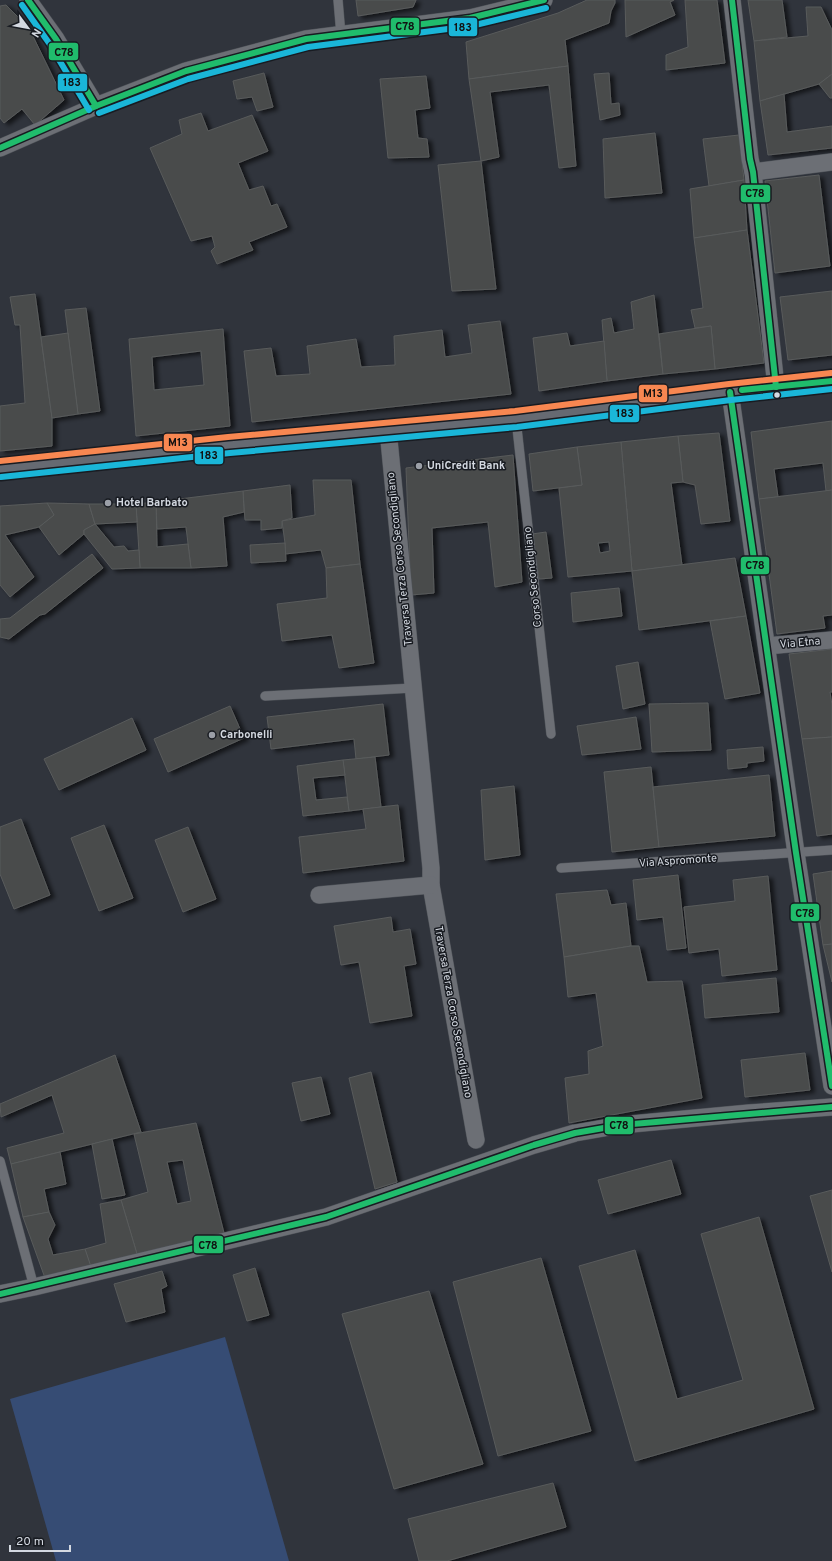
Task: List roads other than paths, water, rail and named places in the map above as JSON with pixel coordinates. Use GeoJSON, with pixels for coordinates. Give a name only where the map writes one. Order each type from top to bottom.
{"type":"FeatureCollection","features":[{"type":"Feature","properties":{"kind":"main road"},"geometry":{"type":"LineString","coordinates":[[0,469],[229,445],[516,419],[730,392],[832,381]]}},
{"type":"Feature","properties":{"kind":"street"},"geometry":{"type":"LineString","coordinates":[[28,0],[56,39],[96,106]]}},
{"type":"Feature","properties":{"kind":"street"},"geometry":{"type":"LineString","coordinates":[[0,148],[96,106],[186,71],[306,39],[470,18],[544,0]]}},
{"type":"Feature","properties":{"kind":"street"},"geometry":{"type":"LineString","coordinates":[[732,0],[750,159],[753,172],[776,387]]}},
{"type":"Feature","properties":{"kind":"street"},"geometry":{"type":"LineString","coordinates":[[753,172],[832,162]]}},
{"type":"Feature","properties":{"kind":"street"},"geometry":{"type":"LineString","coordinates":[[730,392],[796,853],[832,1086]]}},
{"type":"Feature","properties":{"kind":"street","name":"Traversa Terza Corso Secondigliano"},"geometry":{"type":"LineString","coordinates":[[388,430],[431,885],[476,1140]]}},
{"type":"Feature","properties":{"kind":"street","name":"Via Etna"},"geometry":{"type":"LineString","coordinates":[[767,646],[832,640]]}},
{"type":"Feature","properties":{"kind":"street"},"geometry":{"type":"LineString","coordinates":[[319,895],[431,885]]}},
{"type":"Feature","properties":{"kind":"street"},"geometry":{"type":"LineString","coordinates":[[0,1294],[326,1217],[534,1145],[576,1133],[644,1123],[832,1107]]}},
{"type":"Feature","properties":{"kind":"lane"},"geometry":{"type":"LineString","coordinates":[[338,0],[341,35]]}},
{"type":"Feature","properties":{"kind":"lane","name":"Corso Secondigliano"},"geometry":{"type":"LineString","coordinates":[[516,419],[551,734]]}},
{"type":"Feature","properties":{"kind":"lane"},"geometry":{"type":"LineString","coordinates":[[264,696],[413,688]]}},
{"type":"Feature","properties":{"kind":"lane","name":"Via Aspromonte"},"geometry":{"type":"LineString","coordinates":[[561,868],[832,850]]}},
{"type":"Feature","properties":{"kind":"lane"},"geometry":{"type":"LineString","coordinates":[[0,1161],[34,1287]]}},
{"type":"Feature","properties":{"kind":"place","name":"UniCredit Bank"},"geometry":{"type":"Point","coordinates":[419,466]}},
{"type":"Feature","properties":{"kind":"place","name":"Hotel Barbato"},"geometry":{"type":"Point","coordinates":[108,503]}},
{"type":"Feature","properties":{"kind":"place","name":"Carbonelli"},"geometry":{"type":"Point","coordinates":[212,735]}}]}
